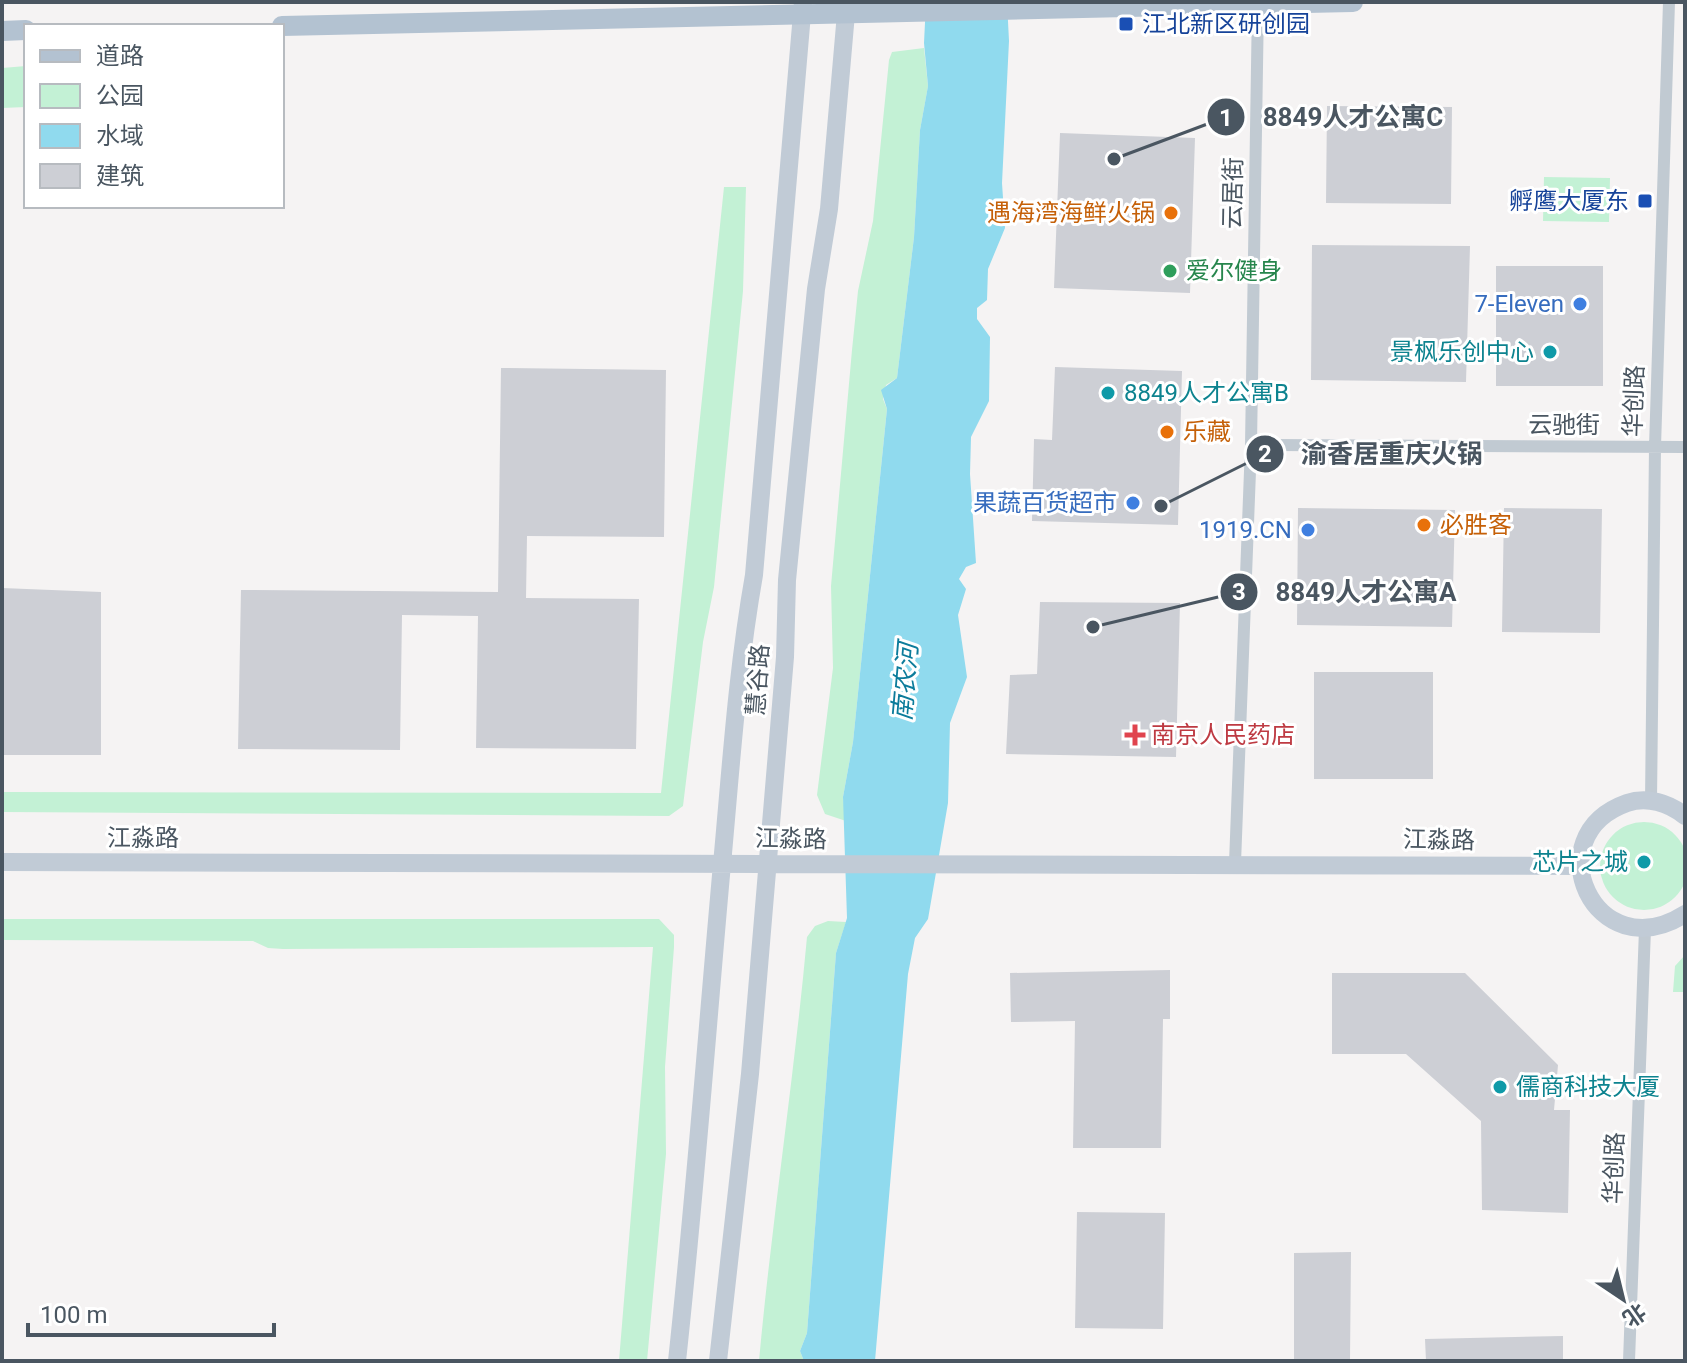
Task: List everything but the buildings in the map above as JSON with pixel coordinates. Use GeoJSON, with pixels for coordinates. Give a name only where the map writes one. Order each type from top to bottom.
{"type":"FeatureCollection","features":[{"type":"Feature","properties":{"kind":"main road"},"geometry":{"type":"LineString","coordinates":[[284,26],[802,9],[1030,10],[1353,2]]}},
{"type":"Feature","properties":{"kind":"main road","name":"慧谷路"},"geometry":{"type":"LineString","coordinates":[[677,1361],[695,1193],[740,655],[754,575],[802,9]]}},
{"type":"Feature","properties":{"kind":"main road","name":"慧谷路"},"geometry":{"type":"LineString","coordinates":[[718,1361],[750,1074],[785,657],[789,565],[816,289],[829,209],[846,9]]}},
{"type":"Feature","properties":{"kind":"main road"},"geometry":{"type":"LineString","coordinates":[[2,31],[24,30]]}},
{"type":"Feature","properties":{"kind":"main road"},"geometry":{"type":"LineString","coordinates":[[1685,816],[1676,808],[1651,801],[1632,801],[1611,810],[1594,824],[1583,844],[1579,866],[1584,888],[1595,907],[1610,920],[1629,928],[1645,929],[1669,924],[1685,914]]}},
{"type":"Feature","properties":{"kind":"main road","name":"江淼路"},"geometry":{"type":"LineString","coordinates":[[2,862],[1579,866]]}},
{"type":"Feature","properties":{"kind":"street","name":"华创路"},"geometry":{"type":"LineString","coordinates":[[1651,801],[1655,447],[1669,2]]}},
{"type":"Feature","properties":{"kind":"street","name":"云居街"},"geometry":{"type":"LineString","coordinates":[[1235,863],[1251,445],[1258,4]]}},
{"type":"Feature","properties":{"kind":"street","name":"云驰街"},"geometry":{"type":"LineString","coordinates":[[1251,445],[1685,447]]}},
{"type":"Feature","properties":{"kind":"street","name":"华创路"},"geometry":{"type":"LineString","coordinates":[[1629,1361],[1645,929]]}},
{"type":"Feature","properties":{"kind":"green space"},"geometry":{"type":"Polygon","coordinates":[[[924,48],[928,86],[920,130],[914,237],[897,378],[886,385],[883,399],[887,409],[853,742],[843,797],[846,821],[825,814],[817,795],[833,668],[831,586],[852,350],[858,291],[873,221],[889,60],[892,52],[924,48]]]}},
{"type":"Feature","properties":{"kind":"green space"},"geometry":{"type":"Polygon","coordinates":[[[24,66],[24,107],[2,108],[2,68],[24,66]]]}},
{"type":"Feature","properties":{"kind":"green space"},"geometry":{"type":"Polygon","coordinates":[[[1544,177],[1610,178],[1609,222],[1543,221],[1544,177]]]}},
{"type":"Feature","properties":{"kind":"green space"},"geometry":{"type":"Polygon","coordinates":[[[724,187],[746,187],[743,291],[714,587],[703,642],[683,806],[669,816],[2,812],[2,792],[661,793],[724,187]]]}},
{"type":"Feature","properties":{"kind":"green space"},"geometry":{"type":"Polygon","coordinates":[[[1635,822],[1653,822],[1669,829],[1681,841],[1688,857],[1688,875],[1681,891],[1669,903],[1653,910],[1635,910],[1619,903],[1607,891],[1600,875],[1600,857],[1607,841],[1619,829],[1635,822]]]}},
{"type":"Feature","properties":{"kind":"green space"},"geometry":{"type":"Polygon","coordinates":[[[2,919],[659,919],[674,935],[674,947],[665,1067],[666,1154],[647,1361],[619,1361],[653,947],[283,949],[268,948],[253,941],[2,940],[2,919]]]}},
{"type":"Feature","properties":{"kind":"green space"},"geometry":{"type":"Polygon","coordinates":[[[828,921],[846,922],[836,953],[807,1333],[800,1351],[804,1361],[759,1361],[807,937],[815,926],[828,921]]]}},
{"type":"Feature","properties":{"kind":"green space"},"geometry":{"type":"Polygon","coordinates":[[[1685,955],[1685,992],[1673,992],[1675,966],[1685,955]]]}},
{"type":"Feature","properties":{"kind":"water","name":"南农河"},"geometry":{"type":"Polygon","coordinates":[[[926,2],[1007,2],[1009,41],[1002,183],[1005,228],[988,269],[987,300],[977,308],[977,319],[990,337],[989,401],[971,437],[970,474],[976,563],[966,567],[959,579],[966,589],[958,615],[967,677],[950,723],[948,803],[928,919],[915,938],[908,974],[875,1361],[804,1361],[800,1351],[807,1333],[836,953],[847,918],[843,797],[853,742],[887,409],[881,390],[897,378],[914,237],[920,130],[928,86],[924,43],[926,2]]]}},
{"type":"Feature","properties":{"kind":"place","name":"江北新区研创园"},"geometry":{"type":"Point","coordinates":[1126,24]}},
{"type":"Feature","properties":{"kind":"place","name":"8849人才公寓C"},"geometry":{"type":"Point","coordinates":[1114,159]}},
{"type":"Feature","properties":{"kind":"place","name":"孵鹰大厦东"},"geometry":{"type":"Point","coordinates":[1645,201]}},
{"type":"Feature","properties":{"kind":"place","name":"遇海湾海鲜火锅"},"geometry":{"type":"Point","coordinates":[1171,213]}},
{"type":"Feature","properties":{"kind":"place","name":"爱尔健身"},"geometry":{"type":"Point","coordinates":[1170,271]}},
{"type":"Feature","properties":{"kind":"place","name":"7-Eleven"},"geometry":{"type":"Point","coordinates":[1580,304]}},
{"type":"Feature","properties":{"kind":"place","name":"景枫乐创中心"},"geometry":{"type":"Point","coordinates":[1550,352]}},
{"type":"Feature","properties":{"kind":"place","name":"8849人才公寓B"},"geometry":{"type":"Point","coordinates":[1108,393]}},
{"type":"Feature","properties":{"kind":"place","name":"乐藏"},"geometry":{"type":"Point","coordinates":[1167,432]}},
{"type":"Feature","properties":{"kind":"place","name":"果蔬百货超市"},"geometry":{"type":"Point","coordinates":[1133,503]}},
{"type":"Feature","properties":{"kind":"place","name":"渝香居重庆火锅"},"geometry":{"type":"Point","coordinates":[1161,506]}},
{"type":"Feature","properties":{"kind":"place","name":"必胜客"},"geometry":{"type":"Point","coordinates":[1424,525]}},
{"type":"Feature","properties":{"kind":"place","name":"1919.CN"},"geometry":{"type":"Point","coordinates":[1308,530]}},
{"type":"Feature","properties":{"kind":"place","name":"8849人才公寓A"},"geometry":{"type":"Point","coordinates":[1093,627]}},
{"type":"Feature","properties":{"kind":"place","name":"南京人民药店"},"geometry":{"type":"Point","coordinates":[1135,735]}},
{"type":"Feature","properties":{"kind":"place","name":"芯片之城"},"geometry":{"type":"Point","coordinates":[1644,862]}},
{"type":"Feature","properties":{"kind":"place","name":"儒商科技大厦"},"geometry":{"type":"Point","coordinates":[1500,1087]}}]}
